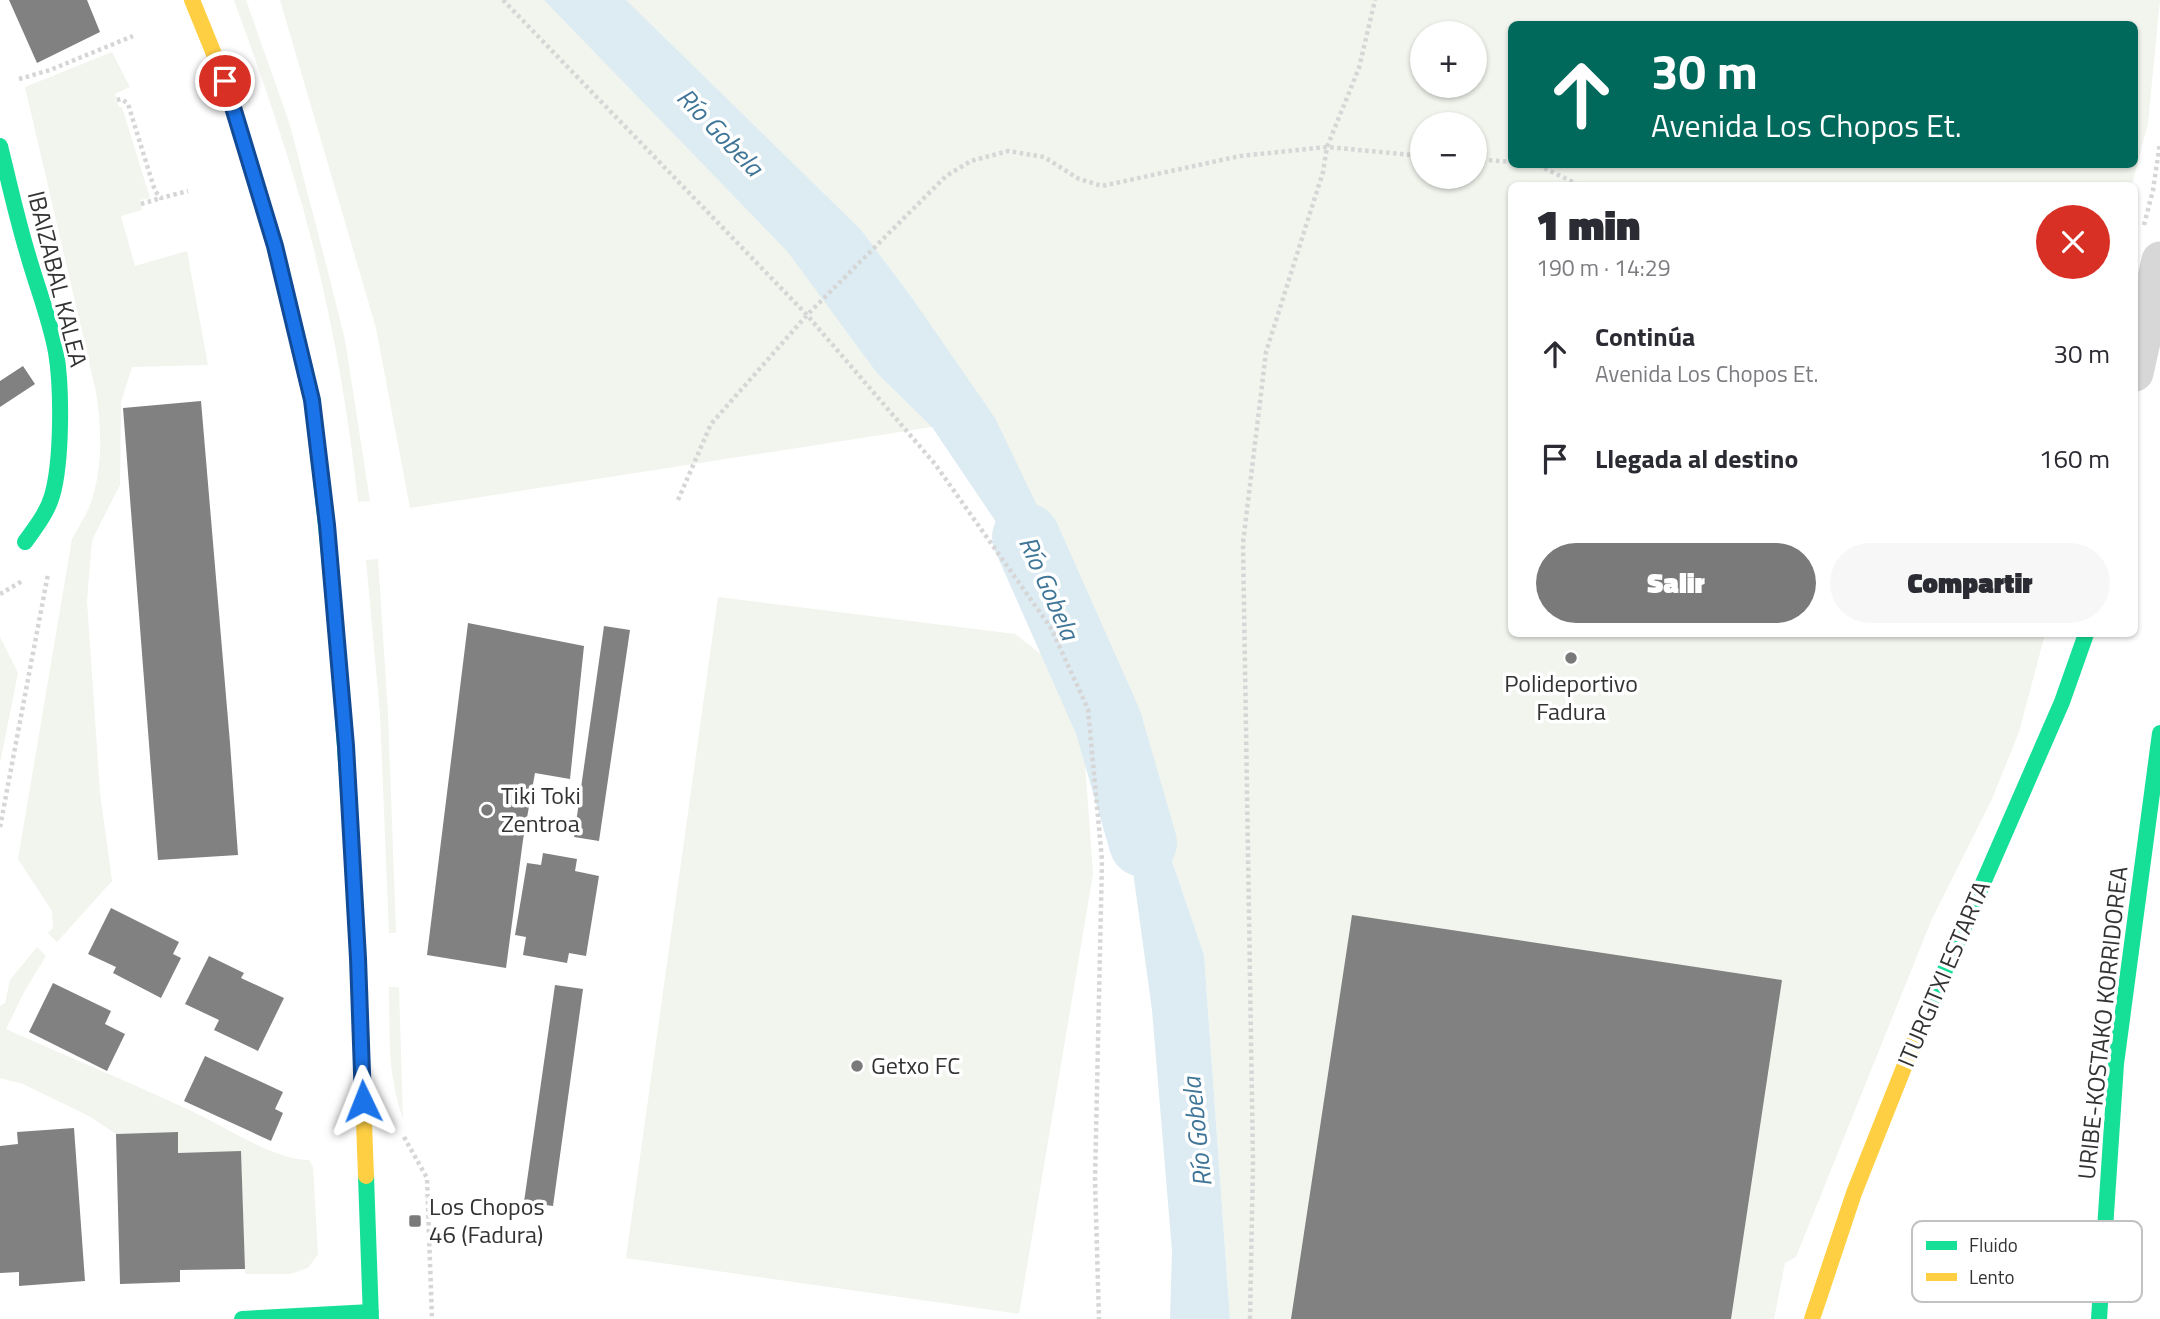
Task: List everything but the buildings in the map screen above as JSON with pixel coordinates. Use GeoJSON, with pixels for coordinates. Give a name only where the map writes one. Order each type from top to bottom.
{"type":"FeatureCollection","features":[{"type":"Feature","properties":{"kind":"main road"},"geometry":{"type":"LineString","coordinates":[[192,0],[225,81],[275,246],[312,400],[327,525],[346,746],[358,958],[370,1317],[242,1319]]}},
{"type":"Feature","properties":{"kind":"main road","name":"IBAIZABAL KALEA"},"geometry":{"type":"LineString","coordinates":[[0,146],[27,253],[49,322],[60,389],[58,452],[52,496],[25,542]]}},
{"type":"Feature","properties":{"kind":"main road","name":"ITURGITXI ESTARTA"},"geometry":{"type":"LineString","coordinates":[[1812,1319],[1864,1167],[1937,985],[2062,702],[2085,637]]}},
{"type":"Feature","properties":{"kind":"main road","name":"URIBE-KOSTAKO KORRIDOREA"},"geometry":{"type":"LineString","coordinates":[[2106,1221],[2116,1064],[2160,733]]}},
{"type":"Feature","properties":{"kind":"street"},"geometry":{"type":"LineString","coordinates":[[2138,350],[2152,245]]}},
{"type":"Feature","properties":{"kind":"path"},"geometry":{"type":"LineString","coordinates":[[503,0],[807,314],[935,464],[1051,628],[1088,709],[1102,860],[1095,1180],[1099,1319]]}},
{"type":"Feature","properties":{"kind":"path"},"geometry":{"type":"LineString","coordinates":[[1250,1319],[1253,1163],[1244,543],[1266,352],[1323,172],[1327,148],[1359,68],[1375,0]]}},
{"type":"Feature","properties":{"kind":"path"},"geometry":{"type":"LineString","coordinates":[[19,79],[50,70],[133,36]]}},
{"type":"Feature","properties":{"kind":"path"},"geometry":{"type":"LineString","coordinates":[[117,100],[122,99],[128,104],[155,191],[161,198]]}},
{"type":"Feature","properties":{"kind":"path"},"geometry":{"type":"LineString","coordinates":[[2152,245],[2153,190],[2160,144]]}},
{"type":"Feature","properties":{"kind":"path"},"geometry":{"type":"LineString","coordinates":[[678,500],[711,424],[807,314],[946,176],[971,162],[1008,151],[1045,157],[1079,179],[1102,187],[1240,156],[1327,148],[1410,155]]}},
{"type":"Feature","properties":{"kind":"path"},"geometry":{"type":"LineString","coordinates":[[1487,160],[1508,162]]}},
{"type":"Feature","properties":{"kind":"path"},"geometry":{"type":"LineString","coordinates":[[1544,168],[1573,182]]}},
{"type":"Feature","properties":{"kind":"path"},"geometry":{"type":"LineString","coordinates":[[141,204],[188,191]]}},
{"type":"Feature","properties":{"kind":"path"},"geometry":{"type":"LineString","coordinates":[[0,827],[48,572]]}},
{"type":"Feature","properties":{"kind":"path"},"geometry":{"type":"LineString","coordinates":[[403,1137],[427,1178],[432,1319]]}},
{"type":"Feature","properties":{"kind":"shaded area"},"geometry":{"type":"Polygon","coordinates":[[[234,0],[246,0],[289,122],[345,340],[370,501],[358,502],[336,354],[303,208],[234,0]]]}},
{"type":"Feature","properties":{"kind":"shaded area","name":"Polideportivo Fadura"},"geometry":{"type":"Polygon","coordinates":[[[280,0],[2160,0],[2148,123],[2138,162],[2138,21],[1508,21],[1508,168],[2136,168],[2133,182],[1508,182],[1508,637],[2044,637],[2019,732],[1992,799],[1931,921],[1796,1257],[1785,1263],[1774,1319],[1230,1319],[1204,955],[1084,603],[932,427],[410,508],[376,328],[280,0]]]}},
{"type":"Feature","properties":{"kind":"shaded area"},"geometry":{"type":"Polygon","coordinates":[[[112,52],[130,87],[115,94],[119,107],[122,107],[150,198],[140,200],[142,210],[121,216],[135,266],[187,251],[208,365],[132,367],[121,402],[120,485],[92,540],[87,601],[100,793],[112,881],[57,942],[48,933],[53,928],[52,911],[18,859],[72,539],[94,491],[100,435],[96,392],[25,87],[112,52]]]}},
{"type":"Feature","properties":{"kind":"shaded area"},"geometry":{"type":"Polygon","coordinates":[[[378,559],[388,713],[396,933],[389,933],[380,714],[366,560],[378,559]]]}},
{"type":"Feature","properties":{"kind":"shaded area","name":"Getxo FC"},"geometry":{"type":"Polygon","coordinates":[[[718,597],[1015,634],[1046,658],[1070,697],[1085,763],[1093,874],[1019,1314],[626,1258],[718,597]]]}},
{"type":"Feature","properties":{"kind":"shaded area"},"geometry":{"type":"Polygon","coordinates":[[[0,637],[18,673],[0,763],[0,637]]]}},
{"type":"Feature","properties":{"kind":"shaded area"},"geometry":{"type":"Polygon","coordinates":[[[37,947],[46,956],[6,1029],[187,1109],[264,1148],[309,1160],[313,1167],[318,1254],[308,1268],[290,1274],[245,1274],[241,1152],[178,1153],[177,1132],[116,1134],[89,1116],[23,1084],[0,1078],[0,1006],[5,1003],[10,980],[37,947]]]}},
{"type":"Feature","properties":{"kind":"shaded area"},"geometry":{"type":"Polygon","coordinates":[[[389,987],[399,987],[403,1119],[392,1070],[389,987]]]}},
{"type":"Feature","properties":{"kind":"water"},"geometry":{"type":"Polygon","coordinates":[[[544,0],[626,0],[861,230],[995,418],[1084,603],[1204,955],[1230,1319],[1170,1319],[1172,1251],[1152,1010],[1107,682],[1081,648],[932,427],[877,373],[787,251],[544,0]]]}},
{"type":"Feature","properties":{"kind":"waterway","name":"Río Gobela"},"geometry":{"type":"LineString","coordinates":[[1026,537],[1108,722],[1143,843]]}},
{"type":"Feature","properties":{"kind":"traffic: fast"},"geometry":{"type":"LineString","coordinates":[[0,146],[20,228],[47,315],[56,352],[59,385],[59,445],[52,496],[25,542]]}},
{"type":"Feature","properties":{"kind":"traffic: fast"},"geometry":{"type":"LineString","coordinates":[[315,429],[335,618],[357,935]]}},
{"type":"Feature","properties":{"kind":"traffic: fast"},"geometry":{"type":"LineString","coordinates":[[1918,1032],[2062,702],[2085,637]]}},
{"type":"Feature","properties":{"kind":"traffic: fast"},"geometry":{"type":"LineString","coordinates":[[2106,1221],[2116,1064],[2160,733]]}},
{"type":"Feature","properties":{"kind":"traffic: fast"},"geometry":{"type":"LineString","coordinates":[[366,1176],[371,1319]]}},
{"type":"Feature","properties":{"kind":"traffic: fast"},"geometry":{"type":"LineString","coordinates":[[2099,1319],[2100,1302]]}},
{"type":"Feature","properties":{"kind":"traffic: fast"},"geometry":{"type":"LineString","coordinates":[[242,1319],[371,1312],[368,1319]]}},
{"type":"Feature","properties":{"kind":"traffic: slow"},"geometry":{"type":"LineString","coordinates":[[192,0],[225,81],[275,246],[312,400],[315,429]]}},
{"type":"Feature","properties":{"kind":"traffic: slow"},"geometry":{"type":"LineString","coordinates":[[357,935],[366,1176]]}},
{"type":"Feature","properties":{"kind":"traffic: slow"},"geometry":{"type":"LineString","coordinates":[[1812,1319],[1854,1193],[1918,1032]]}},
{"type":"Feature","properties":{"kind":"place","name":"Polideportivo Fadura"},"geometry":{"type":"Point","coordinates":[1571,658]}},
{"type":"Feature","properties":{"kind":"place","name":"Tiki Toki Zentroa"},"geometry":{"type":"Point","coordinates":[487,810]}},
{"type":"Feature","properties":{"kind":"place","name":"Getxo FC"},"geometry":{"type":"Point","coordinates":[857,1066]}},
{"type":"Feature","properties":{"kind":"place","name":"Los Chopos 46 (Fadura)"},"geometry":{"type":"Point","coordinates":[415,1221]}},
{"type":"Feature","properties":{"kind":"route"},"geometry":{"type":"LineString","coordinates":[[225,81],[275,246],[312,400],[327,525],[346,746],[363,1101]]}}]}
